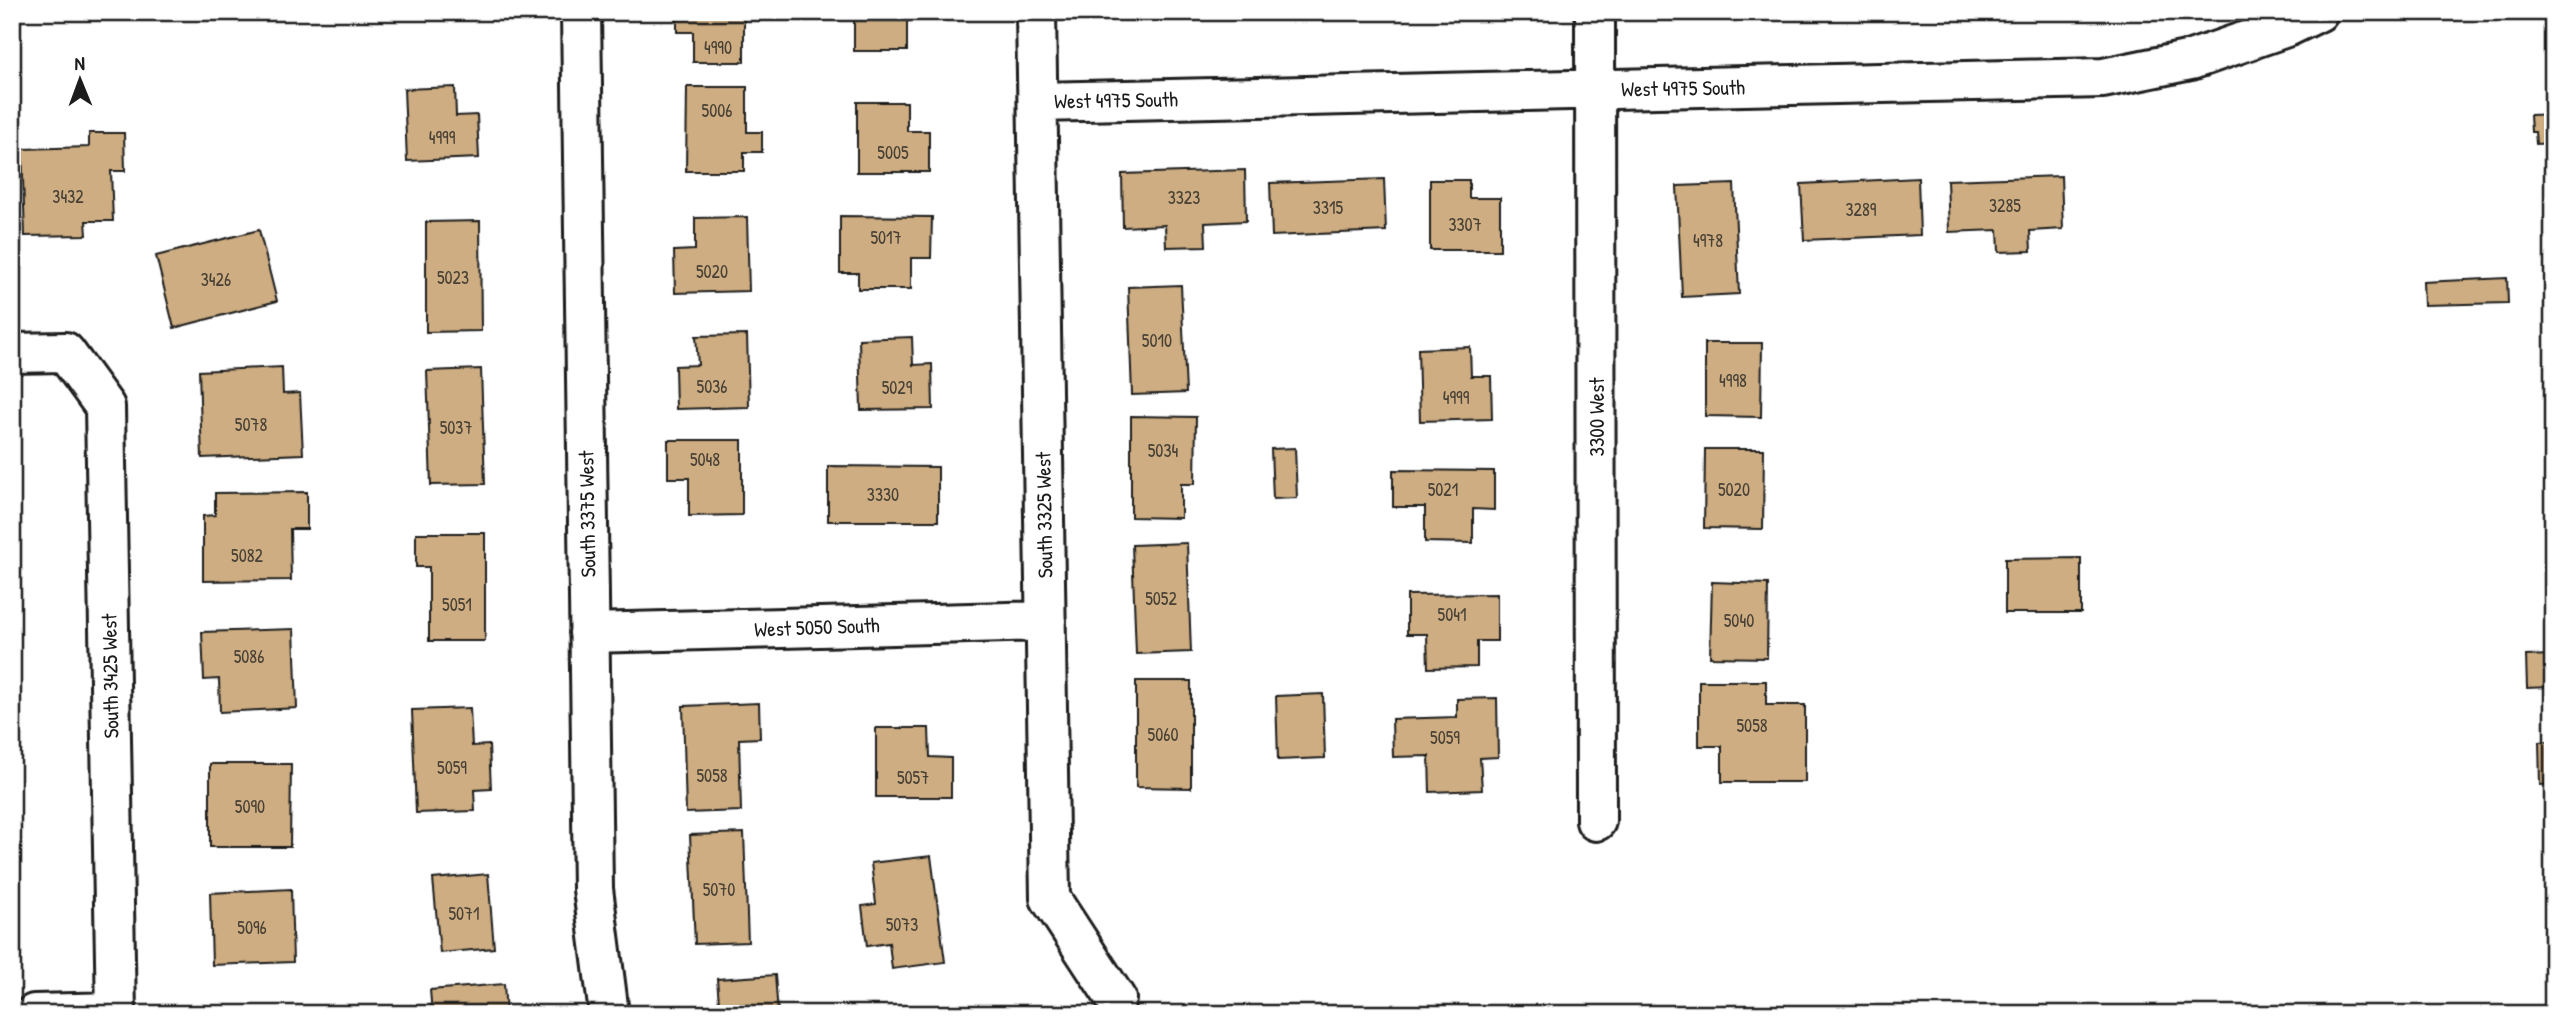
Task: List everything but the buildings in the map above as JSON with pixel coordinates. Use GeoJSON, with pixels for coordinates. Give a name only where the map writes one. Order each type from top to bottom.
{"type":"FeatureCollection","features":[{"type":"Feature","properties":{"kind":"street","name":"South 3375 West"},"geometry":{"type":"LineString","coordinates":[[581,12],[593,888],[609,1014]]}},
{"type":"Feature","properties":{"kind":"street","name":"South 3325 West"},"geometry":{"type":"LineString","coordinates":[[1036,12],[1050,898],[1116,999]]}},
{"type":"Feature","properties":{"kind":"street","name":"3300 West"},"geometry":{"type":"LineString","coordinates":[[1595,12],[1596,821]]}},
{"type":"Feature","properties":{"kind":"street","name":"West 4975 South"},"geometry":{"type":"LineString","coordinates":[[1038,102],[2103,78],[2191,60],[2289,26],[2318,12]]}},
{"type":"Feature","properties":{"kind":"street","name":"South 3425 West"},"geometry":{"type":"LineString","coordinates":[[12,353],[65,352],[106,407],[116,1013]]}},
{"type":"Feature","properties":{"kind":"street","name":"West 5050 South"},"geometry":{"type":"LineString","coordinates":[[589,633],[1046,621]]}},
{"type":"Feature","properties":{"kind":"street"},"geometry":{"type":"LineString","coordinates":[[34,1014],[116,1013]]}}]}
